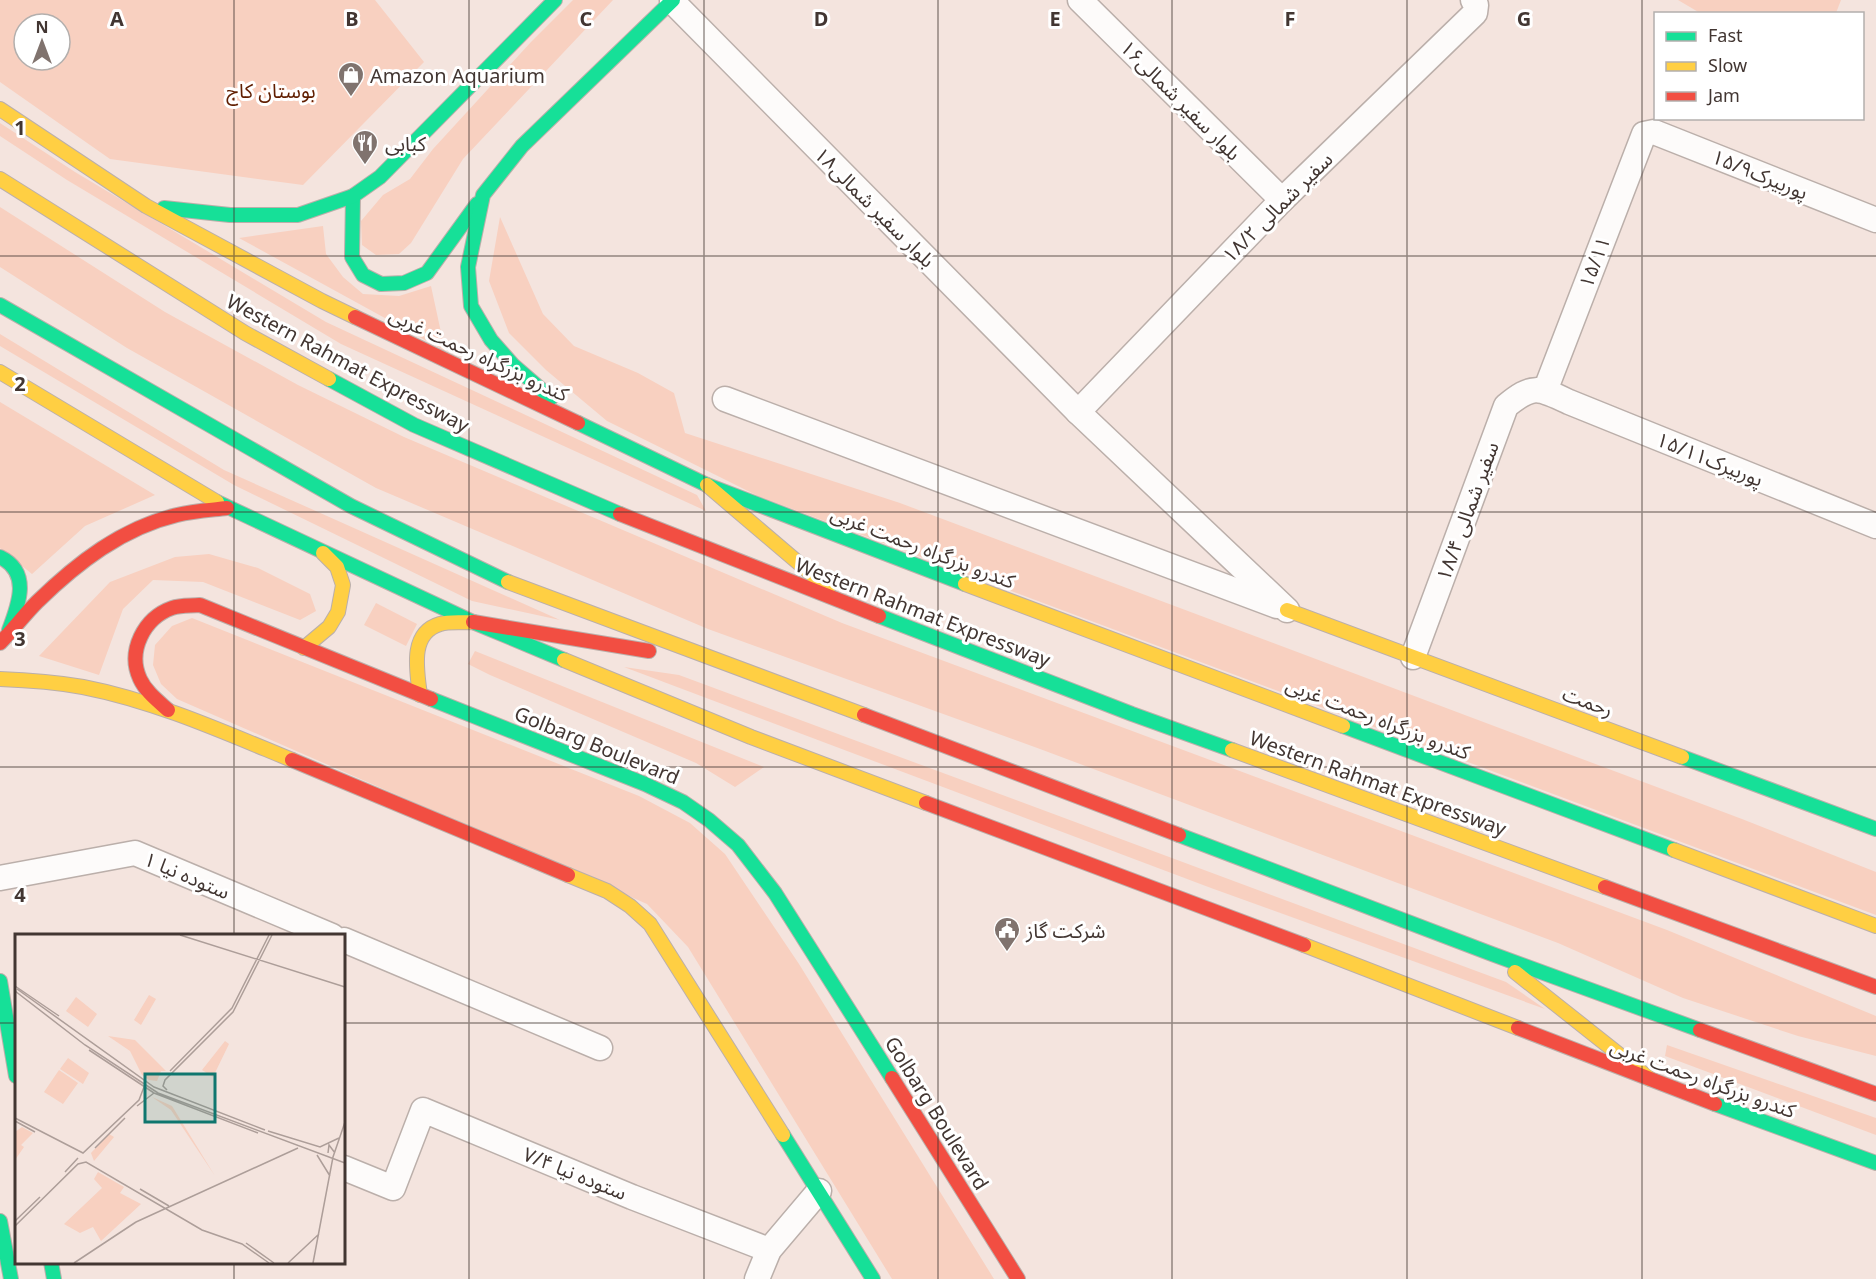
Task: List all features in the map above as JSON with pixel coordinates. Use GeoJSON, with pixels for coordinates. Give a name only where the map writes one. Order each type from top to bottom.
{"type":"FeatureCollection","features":[{"type":"Feature","properties":{"kind":"main road"},"geometry":{"type":"LineString","coordinates":[[146,206],[230,215],[298,215],[353,196],[380,177],[555,0]]}},
{"type":"Feature","properties":{"kind":"main road"},"geometry":{"type":"LineString","coordinates":[[353,196],[352,257],[363,275],[381,284],[404,283],[427,273],[483,195],[522,146],[673,1]]}},
{"type":"Feature","properties":{"kind":"main road","name":"کندرو بزرگراه رحمت غربی"},"geometry":{"type":"LineString","coordinates":[[0,109],[146,206],[322,301],[707,485],[1876,926]]}},
{"type":"Feature","properties":{"kind":"main road","name":"Western Rahmat Expressway"},"geometry":{"type":"LineString","coordinates":[[0,179],[245,333],[414,425],[588,502],[1132,714],[1876,987]]}},
{"type":"Feature","properties":{"kind":"main road"},"geometry":{"type":"LineString","coordinates":[[483,195],[468,267],[471,306],[491,340],[513,365],[585,426]]}},
{"type":"Feature","properties":{"kind":"main road"},"geometry":{"type":"LineString","coordinates":[[0,305],[351,506],[520,588],[731,664],[1492,954],[1876,1094]]}},
{"type":"Feature","properties":{"kind":"main road","name":"کندرو بزرگراه رحمت غربی"},"geometry":{"type":"LineString","coordinates":[[0,372],[226,508],[473,622],[750,737],[1404,983],[1589,1057],[1876,1163]]}},
{"type":"Feature","properties":{"kind":"main road"},"geometry":{"type":"LineString","coordinates":[[707,485],[848,604]]}},
{"type":"Feature","properties":{"kind":"main road"},"geometry":{"type":"LineString","coordinates":[[3,640],[38,602],[84,561],[106,545],[140,527],[176,515],[226,508]]}},
{"type":"Feature","properties":{"kind":"main road"},"geometry":{"type":"LineString","coordinates":[[304,648],[329,627],[338,612],[343,585],[337,567],[323,553]]}},
{"type":"Feature","properties":{"kind":"main road"},"geometry":{"type":"LineString","coordinates":[[0,557],[8,559],[17,571],[21,590],[16,614],[3,640]]}},
{"type":"Feature","properties":{"kind":"main road","name":"Golbarg Boulevard"},"geometry":{"type":"LineString","coordinates":[[168,710],[152,696],[140,678],[135,653],[140,632],[154,618],[172,608],[200,605],[645,784],[683,802],[709,820],[738,845],[775,893],[1018,1279]]}},
{"type":"Feature","properties":{"kind":"main road","name":"رحمت"},"geometry":{"type":"LineString","coordinates":[[1287,610],[1876,829]]}},
{"type":"Feature","properties":{"kind":"main road"},"geometry":{"type":"LineString","coordinates":[[420,695],[417,657],[419,645],[424,632],[437,625],[473,622],[731,664]]}},
{"type":"Feature","properties":{"kind":"main road","name":"Golbarg Boulevard"},"geometry":{"type":"LineString","coordinates":[[0,679],[29,679],[91,688],[168,710],[607,891],[630,906],[650,924],[873,1279]]}},
{"type":"Feature","properties":{"kind":"main road"},"geometry":{"type":"LineString","coordinates":[[1492,954],[1650,1079]]}},
{"type":"Feature","properties":{"kind":"main road"},"geometry":{"type":"LineString","coordinates":[[0,981],[12,1034],[15,1066]]}},
{"type":"Feature","properties":{"kind":"main road"},"geometry":{"type":"LineString","coordinates":[[0,1221],[11,1279]]}},
{"type":"Feature","properties":{"kind":"street","name":"بلوار سفیر شمالی۱۶"},"geometry":{"type":"LineString","coordinates":[[1080,0],[1282,200]]}},
{"type":"Feature","properties":{"kind":"street","name":"بلوار سفیر شمالی۱۸"},"geometry":{"type":"LineString","coordinates":[[673,1],[1078,412],[1287,610]]}},
{"type":"Feature","properties":{"kind":"street","name":"سفیر شمالی ۱۸/۲"},"geometry":{"type":"LineString","coordinates":[[1078,412],[1282,200],[1475,13],[1474,3]]}},
{"type":"Feature","properties":{"kind":"street","name":"پوربیرک۱۵/۹"},"geometry":{"type":"LineString","coordinates":[[1644,135],[1654,132],[1876,220]]}},
{"type":"Feature","properties":{"kind":"street","name":"۱۵/۱۱"},"geometry":{"type":"LineString","coordinates":[[1545,391],[1644,135]]}},
{"type":"Feature","properties":{"kind":"street","name":"پوربیرک۱۵/۱۱"},"geometry":{"type":"LineString","coordinates":[[1545,391],[1876,526]]}},
{"type":"Feature","properties":{"kind":"street","name":"سفیر شمالی ۱۸/۴"},"geometry":{"type":"LineString","coordinates":[[1413,657],[1506,406],[1524,392],[1545,391]]}},
{"type":"Feature","properties":{"kind":"street"},"geometry":{"type":"LineString","coordinates":[[725,399],[1287,610]]}},
{"type":"Feature","properties":{"kind":"street","name":"ستوده نیا ۱"},"geometry":{"type":"LineString","coordinates":[[0,878],[135,853],[327,934]]}},
{"type":"Feature","properties":{"kind":"street"},"geometry":{"type":"LineString","coordinates":[[345,940],[600,1048]]}},
{"type":"Feature","properties":{"kind":"street","name":"ستوده نیا ۷/۴"},"geometry":{"type":"LineString","coordinates":[[345,1168],[393,1188],[423,1110],[632,1197],[768,1250]]}},
{"type":"Feature","properties":{"kind":"street"},"geometry":{"type":"LineString","coordinates":[[757,1279],[768,1250],[819,1191]]}},
{"type":"Feature","properties":{"kind":"green space","name":"بوستان کاج"},"geometry":{"type":"Polygon","coordinates":[[[0,0],[375,0],[424,62],[303,185],[110,159],[0,82],[0,0]]]}},
{"type":"Feature","properties":{"kind":"green space"},"geometry":{"type":"Polygon","coordinates":[[[573,0],[613,0],[463,159],[411,243],[399,254],[376,255],[362,245],[361,221],[383,195],[410,179],[433,149],[531,42],[573,0]]]}},
{"type":"Feature","properties":{"kind":"green space"},"geometry":{"type":"Polygon","coordinates":[[[1678,0],[1841,0],[1836,12],[1698,12],[1678,0]]]}},
{"type":"Feature","properties":{"kind":"green space"},"geometry":{"type":"Polygon","coordinates":[[[0,123],[75,172],[326,322],[697,495],[706,511],[341,344],[67,180],[0,136],[0,123]]]}},
{"type":"Feature","properties":{"kind":"green space"},"geometry":{"type":"Polygon","coordinates":[[[0,207],[165,312],[298,385],[404,437],[842,623],[1667,930],[1876,1016],[1876,1056],[1798,1036],[1683,998],[1558,943],[1040,749],[708,629],[376,488],[127,348],[0,267],[0,207]]]}},
{"type":"Feature","properties":{"kind":"green space"},"geometry":{"type":"Polygon","coordinates":[[[500,217],[543,314],[574,346],[638,373],[674,393],[685,433],[900,503],[1742,819],[1876,872],[1876,915],[758,496],[607,421],[546,370],[509,333],[489,281],[500,217]]]}},
{"type":"Feature","properties":{"kind":"green space"},"geometry":{"type":"Polygon","coordinates":[[[323,226],[326,254],[343,277],[363,294],[399,296],[431,286],[445,351],[239,238],[323,226]]]}},
{"type":"Feature","properties":{"kind":"green space"},"geometry":{"type":"Polygon","coordinates":[[[0,334],[224,470],[560,620],[472,601],[234,485],[0,346],[0,334]]]}},
{"type":"Feature","properties":{"kind":"green space"},"geometry":{"type":"Polygon","coordinates":[[[0,402],[155,495],[85,526],[32,574],[0,548],[0,402]]]}},
{"type":"Feature","properties":{"kind":"green space"},"geometry":{"type":"Polygon","coordinates":[[[209,554],[258,568],[310,594],[316,611],[300,620],[203,582],[153,580],[123,609],[99,675],[39,656],[110,582],[175,557],[209,554]]]}},
{"type":"Feature","properties":{"kind":"green space"},"geometry":{"type":"Polygon","coordinates":[[[376,603],[417,624],[406,646],[364,625],[376,603]]]}},
{"type":"Feature","properties":{"kind":"green space"},"geometry":{"type":"Polygon","coordinates":[[[192,618],[639,796],[690,823],[725,854],[799,964],[994,1279],[892,1279],[688,947],[647,904],[177,699],[161,684],[153,665],[155,645],[172,626],[192,618]]]}},
{"type":"Feature","properties":{"kind":"green space"},"geometry":{"type":"Polygon","coordinates":[[[475,651],[764,767],[735,787],[696,763],[468,664],[475,651]]]}},
{"type":"Feature","properties":{"kind":"green space"},"geometry":{"type":"Polygon","coordinates":[[[624,667],[679,675],[1506,982],[1545,1009],[1211,888],[624,667]]]}},
{"type":"Feature","properties":{"kind":"green space"},"geometry":{"type":"Polygon","coordinates":[[[1667,1045],[1876,1118],[1876,1135],[1665,1056],[1667,1045]]]}},
{"type":"Feature","properties":{"kind":"traffic: fast"},"geometry":{"type":"LineString","coordinates":[[164,208],[230,215],[298,215],[353,196],[380,177],[555,0]]}},
{"type":"Feature","properties":{"kind":"traffic: fast"},"geometry":{"type":"LineString","coordinates":[[551,398],[513,365],[491,340],[471,306],[468,267],[483,195],[522,146],[673,0]]}},
{"type":"Feature","properties":{"kind":"traffic: fast"},"geometry":{"type":"LineString","coordinates":[[353,196],[352,257],[363,275],[381,284],[404,283],[427,273],[477,204]]}},
{"type":"Feature","properties":{"kind":"traffic: fast"},"geometry":{"type":"LineString","coordinates":[[0,305],[351,506],[508,582]]}},
{"type":"Feature","properties":{"kind":"traffic: fast"},"geometry":{"type":"LineString","coordinates":[[329,379],[414,425],[620,514]]}},
{"type":"Feature","properties":{"kind":"traffic: fast"},"geometry":{"type":"LineString","coordinates":[[578,423],[707,485],[965,584]]}},
{"type":"Feature","properties":{"kind":"traffic: fast"},"geometry":{"type":"LineString","coordinates":[[217,502],[473,622],[564,660]]}},
{"type":"Feature","properties":{"kind":"traffic: fast"},"geometry":{"type":"LineString","coordinates":[[0,557],[10,563],[19,580],[19,599],[9,630]]}},
{"type":"Feature","properties":{"kind":"traffic: fast"},"geometry":{"type":"LineString","coordinates":[[879,616],[1132,714],[1232,750]]}},
{"type":"Feature","properties":{"kind":"traffic: fast"},"geometry":{"type":"LineString","coordinates":[[431,699],[645,784],[683,802],[709,820],[738,845],[775,893],[892,1078]]}},
{"type":"Feature","properties":{"kind":"traffic: fast"},"geometry":{"type":"LineString","coordinates":[[1343,726],[1674,850]]}},
{"type":"Feature","properties":{"kind":"traffic: fast"},"geometry":{"type":"LineString","coordinates":[[1682,757],[1876,829]]}},
{"type":"Feature","properties":{"kind":"traffic: fast"},"geometry":{"type":"LineString","coordinates":[[1179,835],[1700,1030]]}},
{"type":"Feature","properties":{"kind":"traffic: fast"},"geometry":{"type":"LineString","coordinates":[[0,981],[15,1070]]}},
{"type":"Feature","properties":{"kind":"traffic: fast"},"geometry":{"type":"LineString","coordinates":[[1715,1104],[1876,1163]]}},
{"type":"Feature","properties":{"kind":"traffic: fast"},"geometry":{"type":"LineString","coordinates":[[783,1135],[873,1279]]}},
{"type":"Feature","properties":{"kind":"traffic: fast"},"geometry":{"type":"LineString","coordinates":[[0,1221],[11,1279]]}},
{"type":"Feature","properties":{"kind":"traffic: fast"},"geometry":{"type":"LineString","coordinates":[[51,1264],[54,1279]]}},
{"type":"Feature","properties":{"kind":"traffic: slow"},"geometry":{"type":"LineString","coordinates":[[0,109],[146,206],[355,317]]}},
{"type":"Feature","properties":{"kind":"traffic: slow"},"geometry":{"type":"LineString","coordinates":[[0,179],[245,333],[329,379]]}},
{"type":"Feature","properties":{"kind":"traffic: slow"},"geometry":{"type":"LineString","coordinates":[[0,372],[217,502]]}},
{"type":"Feature","properties":{"kind":"traffic: slow"},"geometry":{"type":"LineString","coordinates":[[707,485],[828,588]]}},
{"type":"Feature","properties":{"kind":"traffic: slow"},"geometry":{"type":"LineString","coordinates":[[304,648],[329,627],[338,612],[343,585],[337,567],[323,553]]}},
{"type":"Feature","properties":{"kind":"traffic: slow"},"geometry":{"type":"LineString","coordinates":[[508,582],[864,715]]}},
{"type":"Feature","properties":{"kind":"traffic: slow"},"geometry":{"type":"LineString","coordinates":[[965,584],[1343,726]]}},
{"type":"Feature","properties":{"kind":"traffic: slow"},"geometry":{"type":"LineString","coordinates":[[1287,610],[1682,757]]}},
{"type":"Feature","properties":{"kind":"traffic: slow"},"geometry":{"type":"LineString","coordinates":[[420,695],[417,654],[423,636],[440,624],[473,622]]}},
{"type":"Feature","properties":{"kind":"traffic: slow"},"geometry":{"type":"LineString","coordinates":[[564,660],[751,737],[926,803]]}},
{"type":"Feature","properties":{"kind":"traffic: slow"},"geometry":{"type":"LineString","coordinates":[[0,679],[73,685],[136,700],[189,718],[292,760]]}},
{"type":"Feature","properties":{"kind":"traffic: slow"},"geometry":{"type":"LineString","coordinates":[[1232,750],[1605,887]]}},
{"type":"Feature","properties":{"kind":"traffic: slow"},"geometry":{"type":"LineString","coordinates":[[1674,850],[1876,926]]}},
{"type":"Feature","properties":{"kind":"traffic: slow"},"geometry":{"type":"LineString","coordinates":[[568,875],[607,891],[630,906],[650,924],[783,1135]]}},
{"type":"Feature","properties":{"kind":"traffic: slow"},"geometry":{"type":"LineString","coordinates":[[1304,945],[1518,1028]]}},
{"type":"Feature","properties":{"kind":"traffic: slow"},"geometry":{"type":"LineString","coordinates":[[1515,972],[1650,1079]]}},
{"type":"Feature","properties":{"kind":"traffic: jam"},"geometry":{"type":"LineString","coordinates":[[355,317],[578,423]]}},
{"type":"Feature","properties":{"kind":"traffic: jam"},"geometry":{"type":"LineString","coordinates":[[0,643],[52,588],[84,561],[119,538],[177,515],[227,508]]}},
{"type":"Feature","properties":{"kind":"traffic: jam"},"geometry":{"type":"LineString","coordinates":[[620,514],[879,616]]}},
{"type":"Feature","properties":{"kind":"traffic: jam"},"geometry":{"type":"LineString","coordinates":[[168,710],[149,692],[140,679],[136,668],[137,647],[146,627],[153,619],[175,607],[200,605],[431,699]]}},
{"type":"Feature","properties":{"kind":"traffic: jam"},"geometry":{"type":"LineString","coordinates":[[473,622],[649,651]]}},
{"type":"Feature","properties":{"kind":"traffic: jam"},"geometry":{"type":"LineString","coordinates":[[864,715],[1179,835]]}},
{"type":"Feature","properties":{"kind":"traffic: jam"},"geometry":{"type":"LineString","coordinates":[[292,760],[568,875]]}},
{"type":"Feature","properties":{"kind":"traffic: jam"},"geometry":{"type":"LineString","coordinates":[[926,803],[1304,945]]}},
{"type":"Feature","properties":{"kind":"traffic: jam"},"geometry":{"type":"LineString","coordinates":[[1605,887],[1876,987]]}},
{"type":"Feature","properties":{"kind":"traffic: jam"},"geometry":{"type":"LineString","coordinates":[[1518,1028],[1715,1104]]}},
{"type":"Feature","properties":{"kind":"traffic: jam"},"geometry":{"type":"LineString","coordinates":[[1700,1030],[1876,1094]]}},
{"type":"Feature","properties":{"kind":"traffic: jam"},"geometry":{"type":"LineString","coordinates":[[892,1078],[1018,1279]]}},
{"type":"Feature","properties":{"kind":"place","name":"Amazon Aquarium"},"geometry":{"type":"Point","coordinates":[351,98]}},
{"type":"Feature","properties":{"kind":"place","name":"کبابی"},"geometry":{"type":"Point","coordinates":[365,166]}},
{"type":"Feature","properties":{"kind":"place","name":"شرکت گاز"},"geometry":{"type":"Point","coordinates":[1007,953]}}]}
